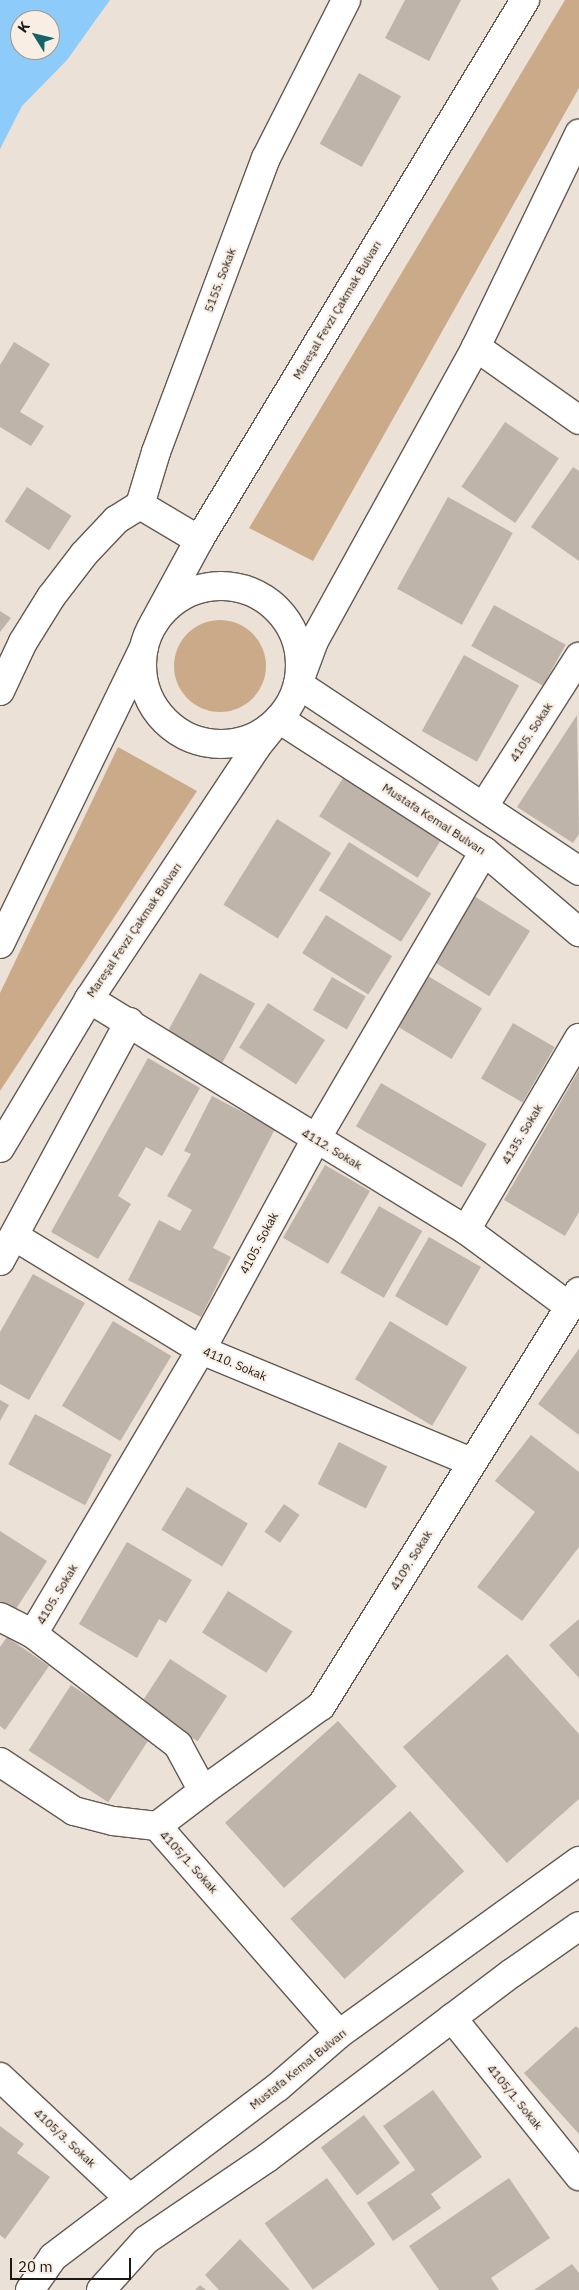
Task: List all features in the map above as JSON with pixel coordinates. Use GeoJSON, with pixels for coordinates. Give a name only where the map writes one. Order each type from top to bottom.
{"type":"FeatureCollection","features":[{"type":"Feature","properties":{"kind":"main road","name":"5155. Sokak"},"geometry":{"type":"LineString","coordinates":[[140,505],[156,452],[266,158],[346,0]]}},
{"type":"Feature","properties":{"kind":"main road","name":"Mareşal Fevzi Çakmak Bulvarı"},"geometry":{"type":"LineString","coordinates":[[154,623],[199,540],[525,0]]}},
{"type":"Feature","properties":{"kind":"main road"},"geometry":{"type":"LineString","coordinates":[[144,648],[142,671],[151,700],[158,713],[175,729],[194,740],[217,744],[240,742],[261,733],[279,719],[291,703],[314,641],[476,347],[579,134]]}},
{"type":"Feature","properties":{"kind":"main road"},"geometry":{"type":"LineString","coordinates":[[476,347],[579,420]]}},
{"type":"Feature","properties":{"kind":"main road"},"geometry":{"type":"LineString","coordinates":[[0,691],[23,642],[51,597],[84,554],[116,520],[140,505],[199,540]]}},
{"type":"Feature","properties":{"kind":"main road"},"geometry":{"type":"LineString","coordinates":[[0,944],[144,648],[154,623],[177,600],[191,592],[216,586],[240,588],[263,597],[282,614],[295,635],[300,659],[298,684]]}},
{"type":"Feature","properties":{"kind":"main road","name":"4105. Sokak"},"geometry":{"type":"LineString","coordinates":[[484,806],[579,657]]}},
{"type":"Feature","properties":{"kind":"main road"},"geometry":{"type":"LineString","coordinates":[[298,684],[576,867]]}},
{"type":"Feature","properties":{"kind":"main road","name":"Mareşal Fevzi Çakmak Bulvarı"},"geometry":{"type":"LineString","coordinates":[[0,1148],[89,999],[257,746],[279,719]]}},
{"type":"Feature","properties":{"kind":"main road","name":"Mustafa Kemal Bulvarı"},"geometry":{"type":"LineString","coordinates":[[279,719],[484,851],[579,932]]}},
{"type":"Feature","properties":{"kind":"main road","name":"4105. Sokak"},"geometry":{"type":"LineString","coordinates":[[33,1634],[201,1350],[316,1139],[484,851]]}},
{"type":"Feature","properties":{"kind":"main road","name":"4112. Sokak"},"geometry":{"type":"LineString","coordinates":[[89,999],[466,1230],[574,1300]]}},
{"type":"Feature","properties":{"kind":"main road"},"geometry":{"type":"LineString","coordinates":[[0,1261],[129,1022]]}},
{"type":"Feature","properties":{"kind":"main road","name":"4135. Sokak"},"geometry":{"type":"LineString","coordinates":[[466,1230],[579,1038]]}},
{"type":"Feature","properties":{"kind":"main road","name":"4110. Sokak"},"geometry":{"type":"LineString","coordinates":[[14,1236],[201,1350],[471,1462]]}},
{"type":"Feature","properties":{"kind":"main road","name":"4109. Sokak"},"geometry":{"type":"LineString","coordinates":[[203,1791],[321,1706],[471,1462],[574,1300]]}},
{"type":"Feature","properties":{"kind":"main road"},"geometry":{"type":"LineString","coordinates":[[0,1617],[33,1634],[178,1746],[203,1791]]}},
{"type":"Feature","properties":{"kind":"main road"},"geometry":{"type":"LineString","coordinates":[[0,1762],[74,1811],[113,1821],[156,1826]]}},
{"type":"Feature","properties":{"kind":"main road","name":"4105/1. Sokak"},"geometry":{"type":"LineString","coordinates":[[203,1791],[156,1826],[339,2034]]}},
{"type":"Feature","properties":{"kind":"main road","name":"Mustafa Kemal Bulvarı"},"geometry":{"type":"LineString","coordinates":[[30,2290],[52,2256],[278,2087],[339,2034],[579,1861]]}},
{"type":"Feature","properties":{"kind":"main road"},"geometry":{"type":"LineString","coordinates":[[101,2290],[146,2240],[267,2158],[452,2018],[579,1926]]}},
{"type":"Feature","properties":{"kind":"main road","name":"4105/1. Sokak"},"geometry":{"type":"LineString","coordinates":[[452,2018],[579,2176]]}},
{"type":"Feature","properties":{"kind":"main road","name":"4105/3. Sokak"},"geometry":{"type":"LineString","coordinates":[[0,2076],[130,2199]]}},
{"type":"Feature","properties":{"kind":"shaded area"},"geometry":{"type":"Polygon","coordinates":[[[565,0],[579,0],[579,88],[313,561],[249,528],[565,0]]]}},
{"type":"Feature","properties":{"kind":"shaded area"},"geometry":{"type":"Polygon","coordinates":[[[220,620],[238,623],[253,633],[263,648],[266,666],[263,684],[253,699],[238,709],[220,712],[202,709],[187,699],[177,684],[174,666],[177,648],[187,633],[202,623],[220,620]]]}},
{"type":"Feature","properties":{"kind":"shaded area"},"geometry":{"type":"Polygon","coordinates":[[[118,747],[197,791],[0,1091],[0,993],[118,747]]]}},
{"type":"Feature","properties":{"kind":"water"},"geometry":{"type":"Polygon","coordinates":[[[0,0],[110,0],[67,60],[22,106],[0,149],[0,0]]]}},
{"type":"Feature","properties":{"kind":"building"},"geometry":{"type":"Polygon","coordinates":[[[405,0],[461,0],[429,61],[385,38],[405,0]]]}},
{"type":"Feature","properties":{"kind":"building"},"geometry":{"type":"Polygon","coordinates":[[[359,73],[401,96],[362,167],[320,144],[359,73]]]}},
{"type":"Feature","properties":{"kind":"building"},"geometry":{"type":"Polygon","coordinates":[[[14,342],[50,364],[20,412],[44,426],[31,446],[0,427],[0,365],[14,342]]]}},
{"type":"Feature","properties":{"kind":"building"},"geometry":{"type":"Polygon","coordinates":[[[505,422],[559,458],[515,523],[461,487],[505,422]]]}},
{"type":"Feature","properties":{"kind":"building"},"geometry":{"type":"Polygon","coordinates":[[[573,467],[579,471],[579,561],[531,527],[573,467]]]}},
{"type":"Feature","properties":{"kind":"building"},"geometry":{"type":"Polygon","coordinates":[[[27,487],[71,516],[49,550],[5,521],[27,487]]]}},
{"type":"Feature","properties":{"kind":"building"},"geometry":{"type":"Polygon","coordinates":[[[448,497],[513,533],[462,625],[397,589],[448,497]]]}},
{"type":"Feature","properties":{"kind":"building"},"geometry":{"type":"Polygon","coordinates":[[[494,605],[566,645],[543,686],[471,646],[494,605]]]}},
{"type":"Feature","properties":{"kind":"building"},"geometry":{"type":"Polygon","coordinates":[[[0,611],[11,618],[0,632],[0,611]]]}},
{"type":"Feature","properties":{"kind":"building"},"geometry":{"type":"Polygon","coordinates":[[[464,655],[519,686],[477,762],[422,731],[464,655]]]}},
{"type":"Feature","properties":{"kind":"building"},"geometry":{"type":"Polygon","coordinates":[[[577,715],[579,834],[573,843],[517,807],[577,715]]]}},
{"type":"Feature","properties":{"kind":"building"},"geometry":{"type":"Polygon","coordinates":[[[343,778],[441,839],[418,878],[319,816],[343,778]]]}},
{"type":"Feature","properties":{"kind":"building"},"geometry":{"type":"Polygon","coordinates":[[[277,819],[331,853],[278,939],[223,905],[277,819]]]}},
{"type":"Feature","properties":{"kind":"building"},"geometry":{"type":"Polygon","coordinates":[[[349,842],[431,893],[401,942],[319,890],[349,842]]]}},
{"type":"Feature","properties":{"kind":"building"},"geometry":{"type":"Polygon","coordinates":[[[474,896],[530,931],[489,996],[433,961],[474,896]]]}},
{"type":"Feature","properties":{"kind":"building"},"geometry":{"type":"Polygon","coordinates":[[[326,915],[392,956],[368,994],[302,953],[326,915]]]}},
{"type":"Feature","properties":{"kind":"building"},"geometry":{"type":"Polygon","coordinates":[[[200,973],[255,1004],[221,1065],[166,1034],[200,973]]]}},
{"type":"Feature","properties":{"kind":"building"},"geometry":{"type":"Polygon","coordinates":[[[428,976],[482,1008],[452,1059],[398,1027],[428,976]]]}},
{"type":"Feature","properties":{"kind":"building"},"geometry":{"type":"Polygon","coordinates":[[[332,977],[366,996],[347,1029],[313,1010],[332,977]]]}},
{"type":"Feature","properties":{"kind":"building"},"geometry":{"type":"Polygon","coordinates":[[[268,1003],[325,1040],[296,1084],[239,1047],[268,1003]]]}},
{"type":"Feature","properties":{"kind":"building"},"geometry":{"type":"Polygon","coordinates":[[[513,1023],[555,1047],[523,1102],[481,1078],[513,1023]]]}},
{"type":"Feature","properties":{"kind":"building"},"geometry":{"type":"Polygon","coordinates":[[[148,1058],[200,1088],[162,1156],[146,1147],[118,1196],[131,1204],[98,1259],[51,1232],[148,1058]]]}},
{"type":"Feature","properties":{"kind":"building"},"geometry":{"type":"Polygon","coordinates":[[[579,1070],[579,1212],[565,1236],[504,1200],[579,1070]]]}},
{"type":"Feature","properties":{"kind":"building"},"geometry":{"type":"Polygon","coordinates":[[[381,1083],[487,1144],[462,1187],[356,1126],[381,1083]]]}},
{"type":"Feature","properties":{"kind":"building"},"geometry":{"type":"Polygon","coordinates":[[[212,1096],[275,1129],[213,1248],[231,1257],[201,1317],[128,1280],[159,1220],[180,1231],[192,1210],[167,1196],[191,1154],[184,1151],[212,1096]]]}},
{"type":"Feature","properties":{"kind":"building"},"geometry":{"type":"Polygon","coordinates":[[[325,1165],[370,1191],[328,1264],[283,1238],[325,1165]]]}},
{"type":"Feature","properties":{"kind":"building"},"geometry":{"type":"Polygon","coordinates":[[[379,1206],[422,1231],[384,1298],[340,1273],[379,1206]]]}},
{"type":"Feature","properties":{"kind":"building"},"geometry":{"type":"Polygon","coordinates":[[[429,1237],[481,1267],[447,1326],[395,1296],[429,1237]]]}},
{"type":"Feature","properties":{"kind":"building"},"geometry":{"type":"Polygon","coordinates":[[[33,1274],[85,1303],[29,1400],[0,1384],[0,1332],[33,1274]]]}},
{"type":"Feature","properties":{"kind":"building"},"geometry":{"type":"Polygon","coordinates":[[[113,1321],[171,1356],[120,1441],[62,1406],[113,1321]]]}},
{"type":"Feature","properties":{"kind":"building"},"geometry":{"type":"Polygon","coordinates":[[[390,1321],[467,1367],[432,1426],[355,1379],[390,1321]]]}},
{"type":"Feature","properties":{"kind":"building"},"geometry":{"type":"Polygon","coordinates":[[[579,1349],[579,1435],[538,1404],[579,1349]]]}},
{"type":"Feature","properties":{"kind":"building"},"geometry":{"type":"Polygon","coordinates":[[[0,1400],[9,1405],[0,1421],[0,1400]]]}},
{"type":"Feature","properties":{"kind":"building"},"geometry":{"type":"Polygon","coordinates":[[[35,1414],[112,1455],[85,1505],[8,1464],[35,1414]]]}},
{"type":"Feature","properties":{"kind":"building"},"geometry":{"type":"Polygon","coordinates":[[[531,1435],[579,1472],[579,1547],[522,1621],[477,1587],[535,1512],[495,1481],[531,1435]]]}},
{"type":"Feature","properties":{"kind":"building"},"geometry":{"type":"Polygon","coordinates":[[[339,1442],[387,1467],[366,1508],[318,1484],[339,1442]]]}},
{"type":"Feature","properties":{"kind":"building"},"geometry":{"type":"Polygon","coordinates":[[[187,1487],[248,1524],[222,1566],[161,1530],[187,1487]]]}},
{"type":"Feature","properties":{"kind":"building"},"geometry":{"type":"Polygon","coordinates":[[[284,1504],[300,1515],[280,1543],[264,1532],[284,1504]]]}},
{"type":"Feature","properties":{"kind":"building"},"geometry":{"type":"Polygon","coordinates":[[[0,1531],[47,1561],[14,1612],[0,1603],[0,1531]]]}},
{"type":"Feature","properties":{"kind":"building"},"geometry":{"type":"Polygon","coordinates":[[[127,1542],[192,1580],[166,1623],[159,1619],[137,1658],[79,1624],[127,1542]]]}},
{"type":"Feature","properties":{"kind":"building"},"geometry":{"type":"Polygon","coordinates":[[[228,1591],[292,1631],[266,1673],[202,1633],[228,1591]]]}},
{"type":"Feature","properties":{"kind":"building"},"geometry":{"type":"Polygon","coordinates":[[[579,1619],[579,1678],[549,1645],[579,1619]]]}},
{"type":"Feature","properties":{"kind":"building"},"geometry":{"type":"Polygon","coordinates":[[[7,1637],[49,1666],[5,1730],[0,1726],[0,1647],[7,1637]]]}},
{"type":"Feature","properties":{"kind":"building"},"geometry":{"type":"Polygon","coordinates":[[[507,1654],[579,1734],[579,1799],[507,1863],[403,1747],[507,1654]]]}},
{"type":"Feature","properties":{"kind":"building"},"geometry":{"type":"Polygon","coordinates":[[[170,1659],[227,1696],[198,1741],[141,1704],[170,1659]]]}},
{"type":"Feature","properties":{"kind":"building"},"geometry":{"type":"Polygon","coordinates":[[[71,1685],[151,1737],[108,1802],[29,1750],[71,1685]]]}},
{"type":"Feature","properties":{"kind":"building"},"geometry":{"type":"Polygon","coordinates":[[[338,1721],[397,1786],[284,1888],[225,1823],[338,1721]]]}},
{"type":"Feature","properties":{"kind":"building"},"geometry":{"type":"Polygon","coordinates":[[[410,1811],[464,1871],[345,1979],[290,1919],[410,1811]]]}},
{"type":"Feature","properties":{"kind":"building"},"geometry":{"type":"Polygon","coordinates":[[[576,2026],[579,2029],[579,2134],[524,2073],[576,2026]]]}},
{"type":"Feature","properties":{"kind":"building"},"geometry":{"type":"Polygon","coordinates":[[[433,2090],[482,2157],[431,2194],[441,2208],[393,2241],[367,2203],[415,2170],[383,2126],[433,2090]]]}},
{"type":"Feature","properties":{"kind":"building"},"geometry":{"type":"Polygon","coordinates":[[[364,2115],[400,2163],[357,2195],[321,2147],[364,2115]]]}},
{"type":"Feature","properties":{"kind":"building"},"geometry":{"type":"Polygon","coordinates":[[[0,2126],[24,2144],[17,2153],[50,2177],[5,2239],[0,2235],[0,2126]]]}},
{"type":"Feature","properties":{"kind":"building"},"geometry":{"type":"Polygon","coordinates":[[[327,2178],[375,2244],[313,2290],[265,2223],[327,2178]]]}},
{"type":"Feature","properties":{"kind":"building"},"geometry":{"type":"Polygon","coordinates":[[[509,2178],[550,2238],[491,2278],[499,2290],[439,2290],[409,2246],[509,2178]]]}},
{"type":"Feature","properties":{"kind":"building"},"geometry":{"type":"Polygon","coordinates":[[[240,2239],[290,2290],[219,2290],[205,2275],[240,2239]]]}},
{"type":"Feature","properties":{"kind":"building"},"geometry":{"type":"Polygon","coordinates":[[[572,2264],[579,2273],[579,2290],[534,2290],[572,2264]]]}},
{"type":"Feature","properties":{"kind":"building"},"geometry":{"type":"Polygon","coordinates":[[[200,2285],[206,2290],[195,2290],[200,2285]]]}}]}
